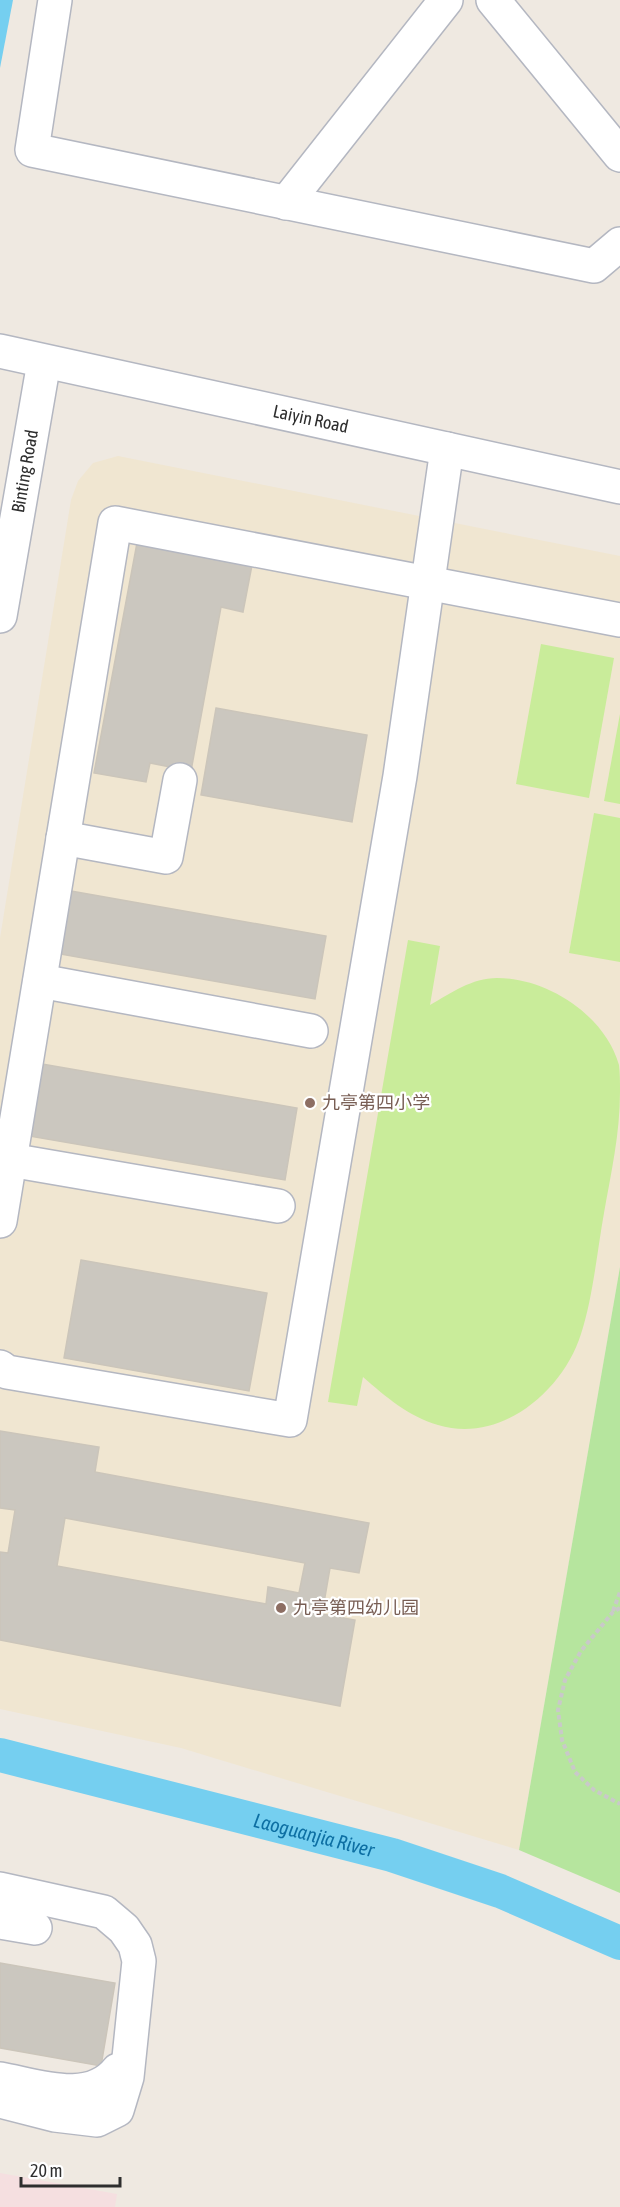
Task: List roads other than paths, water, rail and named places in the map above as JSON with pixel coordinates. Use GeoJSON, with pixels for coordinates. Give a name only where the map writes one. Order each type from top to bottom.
{"type":"FeatureCollection","features":[{"type":"Feature","properties":{"kind":"street"},"geometry":{"type":"LineString","coordinates":[[55,0],[32,150],[594,266],[620,244]]}},
{"type":"Feature","properties":{"kind":"street"},"geometry":{"type":"LineString","coordinates":[[286,203],[446,0]]}},
{"type":"Feature","properties":{"kind":"street"},"geometry":{"type":"LineString","coordinates":[[493,0],[620,155]]}},
{"type":"Feature","properties":{"kind":"street","name":"Laiyin Road"},"geometry":{"type":"LineString","coordinates":[[0,351],[620,487]]}},
{"type":"Feature","properties":{"kind":"street","name":"Binting Road"},"geometry":{"type":"LineString","coordinates":[[0,616],[44,362]]}},
{"type":"Feature","properties":{"kind":"street"},"geometry":{"type":"LineString","coordinates":[[0,1367],[7,1372],[290,1420],[400,776],[447,449]]}},
{"type":"Feature","properties":{"kind":"street"},"geometry":{"type":"LineString","coordinates":[[1,1213],[7,1156],[40,981],[115,523],[620,620]]}},
{"type":"Feature","properties":{"kind":"street"},"geometry":{"type":"LineString","coordinates":[[63,838],[166,856],[180,780]]}},
{"type":"Feature","properties":{"kind":"street"},"geometry":{"type":"LineString","coordinates":[[40,981],[311,1032]]}},
{"type":"Feature","properties":{"kind":"street"},"geometry":{"type":"LineString","coordinates":[[7,1156],[278,1206]]}},
{"type":"Feature","properties":{"kind":"street"},"geometry":{"type":"LineString","coordinates":[[0,1889],[104,1912],[124,1929],[135,1945],[139,1961],[127,2077],[117,2110],[97,2120],[55,2115],[0,2101]]}},
{"type":"Feature","properties":{"kind":"street"},"geometry":{"type":"LineString","coordinates":[[0,1922],[35,1928]]}},
{"type":"Feature","properties":{"kind":"street"},"geometry":{"type":"LineString","coordinates":[[0,2079],[57,2090],[87,2091],[107,2083],[118,2070]]}},
{"type":"Feature","properties":{"kind":"water"},"geometry":{"type":"Polygon","coordinates":[[[0,0],[13,0],[0,68],[0,0]]]}},
{"type":"Feature","properties":{"kind":"waterway","name":"Laoguanjia River"},"geometry":{"type":"LineString","coordinates":[[0,1755],[392,1855],[500,1891],[620,1943]]}},
{"type":"Feature","properties":{"kind":"place","name":"九亭第四小学"},"geometry":{"type":"Point","coordinates":[310,1103]}},
{"type":"Feature","properties":{"kind":"place","name":"九亭第四幼儿园"},"geometry":{"type":"Point","coordinates":[281,1608]}}]}
